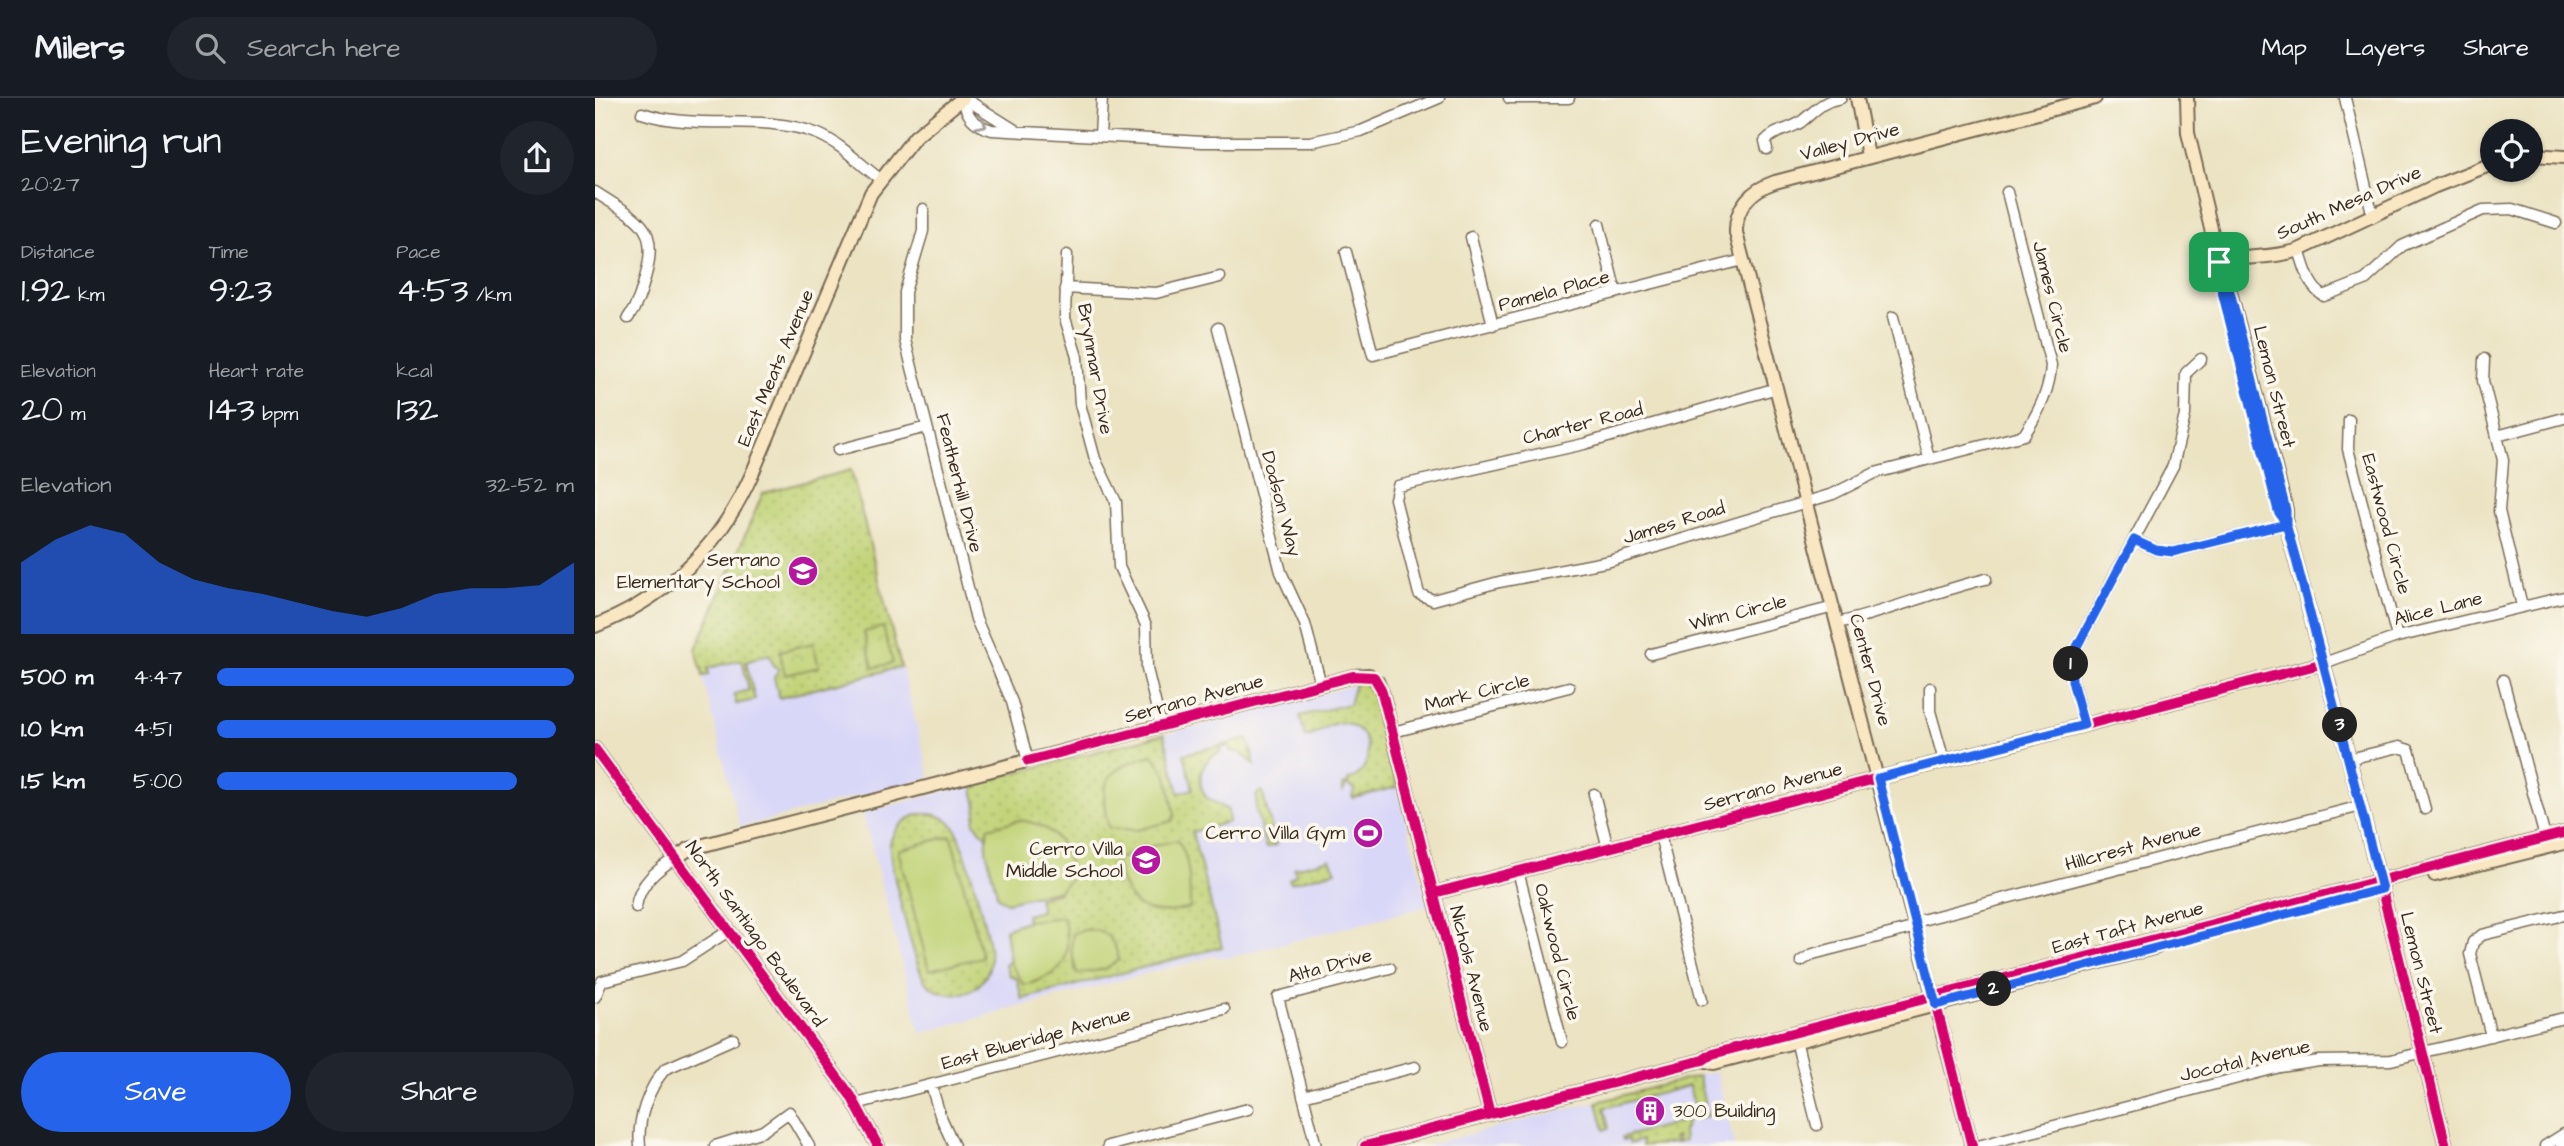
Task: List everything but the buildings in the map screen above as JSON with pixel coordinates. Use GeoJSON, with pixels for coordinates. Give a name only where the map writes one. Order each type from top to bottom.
{"type":"FeatureCollection","features":[{"type":"Feature","properties":{"kind":"street"},"geometry":{"type":"LineString","coordinates":[[963,98],[965,112],[980,126],[998,130],[1203,142],[1310,142],[1361,131],[1439,98]]}},
{"type":"Feature","properties":{"kind":"street","name":"East Meats Avenue"},"geometry":{"type":"LineString","coordinates":[[595,626],[644,603],[672,583],[701,555],[730,519],[757,462],[865,206],[880,179],[915,137],[963,98]]}},
{"type":"Feature","properties":{"kind":"street"},"geometry":{"type":"LineString","coordinates":[[1100,136],[1103,98]]}},
{"type":"Feature","properties":{"kind":"street"},"geometry":{"type":"LineString","coordinates":[[1509,98],[1569,98]]}},
{"type":"Feature","properties":{"kind":"street"},"geometry":{"type":"LineString","coordinates":[[1767,149],[1765,141],[1772,135],[1800,123],[1824,102],[1841,98]]}},
{"type":"Feature","properties":{"kind":"street"},"geometry":{"type":"LineString","coordinates":[[1857,98],[1868,156]]}},
{"type":"Feature","properties":{"kind":"street","name":"Valley Drive"},"geometry":{"type":"LineString","coordinates":[[1743,204],[1754,192],[1767,185],[1868,156],[2095,98]]}},
{"type":"Feature","properties":{"kind":"street"},"geometry":{"type":"LineString","coordinates":[[2176,98],[2186,115]]}},
{"type":"Feature","properties":{"kind":"street","name":"Lemon Street"},"geometry":{"type":"LineString","coordinates":[[2187,98],[2186,115],[2192,154],[2283,496],[2286,524],[2349,759],[2446,1146]]}},
{"type":"Feature","properties":{"kind":"street"},"geometry":{"type":"LineString","coordinates":[[2344,98],[2373,217]]}},
{"type":"Feature","properties":{"kind":"street"},"geometry":{"type":"LineString","coordinates":[[642,113],[666,121],[786,126],[820,135],[880,179]]}},
{"type":"Feature","properties":{"kind":"street"},"geometry":{"type":"LineString","coordinates":[[2543,156],[2564,157]]}},
{"type":"Feature","properties":{"kind":"street","name":"South Mesa Drive"},"geometry":{"type":"LineString","coordinates":[[2219,262],[2246,256],[2277,257],[2299,250],[2433,187],[2480,169]]}},
{"type":"Feature","properties":{"kind":"street"},"geometry":{"type":"LineString","coordinates":[[595,192],[642,224],[650,239],[652,250],[649,262],[636,307],[628,318]]}},
{"type":"Feature","properties":{"kind":"street","name":"James Circle"},"geometry":{"type":"LineString","coordinates":[[1929,458],[2024,435],[2050,380],[2049,349],[2007,192]]}},
{"type":"Feature","properties":{"kind":"street","name":"Center Drive"},"geometry":{"type":"LineString","coordinates":[[1743,204],[1736,227],[1743,260],[1972,1146]]}},
{"type":"Feature","properties":{"kind":"street","name":"Featherhill Drive"},"geometry":{"type":"LineString","coordinates":[[923,209],[923,231],[907,281],[903,319],[907,349],[976,619],[1012,702],[1028,761]]}},
{"type":"Feature","properties":{"kind":"street"},"geometry":{"type":"LineString","coordinates":[[2299,250],[2309,280],[2316,292],[2324,296],[2365,280],[2402,246],[2483,210],[2512,209],[2556,223]]}},
{"type":"Feature","properties":{"kind":"street"},"geometry":{"type":"LineString","coordinates":[[1599,225],[1616,293]]}},
{"type":"Feature","properties":{"kind":"street"},"geometry":{"type":"LineString","coordinates":[[1471,237],[1493,325]]}},
{"type":"Feature","properties":{"kind":"street","name":"Pamela Place"},"geometry":{"type":"LineString","coordinates":[[1346,252],[1373,355],[1743,260]]}},
{"type":"Feature","properties":{"kind":"street","name":"Brynmar Drive"},"geometry":{"type":"LineString","coordinates":[[1067,255],[1065,318],[1077,357],[1080,404],[1095,459],[1115,502],[1119,567],[1140,606],[1146,625],[1147,669],[1161,726]]}},
{"type":"Feature","properties":{"kind":"street"},"geometry":{"type":"LineString","coordinates":[[1065,288],[1156,293],[1220,277]]}},
{"type":"Feature","properties":{"kind":"street"},"geometry":{"type":"LineString","coordinates":[[1893,317],[1929,458]]}},
{"type":"Feature","properties":{"kind":"street","name":"Dodson Way"},"geometry":{"type":"LineString","coordinates":[[1218,328],[1281,572],[1305,624],[1321,685]]}},
{"type":"Feature","properties":{"kind":"street"},"geometry":{"type":"LineString","coordinates":[[2084,725],[2072,681],[2072,656],[2173,466],[2185,415],[2185,378],[2189,368],[2201,359]]}},
{"type":"Feature","properties":{"kind":"street"},"geometry":{"type":"LineString","coordinates":[[2484,359],[2483,381],[2503,460],[2499,511],[2522,606]]}},
{"type":"Feature","properties":{"kind":"street","name":"Charter Road"},"geometry":{"type":"LineString","coordinates":[[1423,598],[1417,588],[1395,499],[1396,488],[1405,482],[1584,444],[1777,388]]}},
{"type":"Feature","properties":{"kind":"street"},"geometry":{"type":"LineString","coordinates":[[2497,436],[2564,418]]}},
{"type":"Feature","properties":{"kind":"street","name":"Eastwood Circle"},"geometry":{"type":"LineString","coordinates":[[2349,420],[2349,449],[2397,636]]}},
{"type":"Feature","properties":{"kind":"street"},"geometry":{"type":"LineString","coordinates":[[838,450],[927,427]]}},
{"type":"Feature","properties":{"kind":"street","name":"James Road"},"geometry":{"type":"LineString","coordinates":[[1423,598],[1433,600],[1499,582],[1610,561],[1806,503],[1839,492],[1875,473],[1929,458]]}},
{"type":"Feature","properties":{"kind":"street"},"geometry":{"type":"LineString","coordinates":[[2134,540],[2156,550],[2173,552],[2286,524]]}},
{"type":"Feature","properties":{"kind":"street"},"geometry":{"type":"LineString","coordinates":[[1838,623],[1898,608],[1941,590],[1986,579]]}},
{"type":"Feature","properties":{"kind":"street","name":"Alice Lane"},"geometry":{"type":"LineString","coordinates":[[2323,663],[2397,636],[2564,597]]}},
{"type":"Feature","properties":{"kind":"street","name":"Winn Circle"},"geometry":{"type":"LineString","coordinates":[[1651,654],[1834,607]]}},
{"type":"Feature","properties":{"kind":"street","name":"Serrano Avenue"},"geometry":{"type":"LineString","coordinates":[[1434,893],[2323,663]]}},
{"type":"Feature","properties":{"kind":"street","name":"Serrano Avenue"},"geometry":{"type":"LineString","coordinates":[[677,857],[689,849],[1321,685],[1370,675]]}},
{"type":"Feature","properties":{"kind":"street","name":"Nichols Avenue"},"geometry":{"type":"LineString","coordinates":[[1370,675],[1381,689],[1490,1114]]}},
{"type":"Feature","properties":{"kind":"street"},"geometry":{"type":"LineString","coordinates":[[2503,680],[2546,842]]}},
{"type":"Feature","properties":{"kind":"street","name":"Mark Circle"},"geometry":{"type":"LineString","coordinates":[[1392,732],[1569,687]]}},
{"type":"Feature","properties":{"kind":"street"},"geometry":{"type":"LineString","coordinates":[[1930,688],[1930,711],[1944,761]]}},
{"type":"Feature","properties":{"kind":"street"},"geometry":{"type":"LineString","coordinates":[[2349,759],[2399,747],[2409,750],[2425,809]]}},
{"type":"Feature","properties":{"kind":"street","name":"North Santiago Boulevard"},"geometry":{"type":"LineString","coordinates":[[595,749],[856,1104],[879,1146]]}},
{"type":"Feature","properties":{"kind":"street"},"geometry":{"type":"LineString","coordinates":[[1594,794],[1608,848]]}},
{"type":"Feature","properties":{"kind":"street","name":"Hillcrest Avenue"},"geometry":{"type":"LineString","coordinates":[[1801,961],[1814,954],[1915,924],[2361,806]]}},
{"type":"Feature","properties":{"kind":"street","name":"East Taft Avenue"},"geometry":{"type":"LineString","coordinates":[[1365,1146],[1703,1060],[1712,1054],[1795,1037],[2546,842],[2564,833]]}},
{"type":"Feature","properties":{"kind":"street"},"geometry":{"type":"LineString","coordinates":[[1660,835],[1702,1000]]}},
{"type":"Feature","properties":{"kind":"street","name":"East Taft Avenue"},"geometry":{"type":"LineString","coordinates":[[2546,842],[2564,843]]}},
{"type":"Feature","properties":{"kind":"street"},"geometry":{"type":"LineString","coordinates":[[636,907],[641,890],[650,878],[677,857]]}},
{"type":"Feature","properties":{"kind":"street","name":"Oakwood Circle"},"geometry":{"type":"LineString","coordinates":[[1518,871],[1562,1042]]}},
{"type":"Feature","properties":{"kind":"street"},"geometry":{"type":"LineString","coordinates":[[2491,1036],[2470,954],[2473,942],[2482,935],[2564,915]]}},
{"type":"Feature","properties":{"kind":"street"},"geometry":{"type":"LineString","coordinates":[[595,997],[602,981],[683,961],[702,951],[730,930]]}},
{"type":"Feature","properties":{"kind":"street","name":"Alta Drive"},"geometry":{"type":"LineString","coordinates":[[1303,1096],[1277,997],[1390,968]]}},
{"type":"Feature","properties":{"kind":"street","name":"East Blueridge Avenue"},"geometry":{"type":"LineString","coordinates":[[856,1104],[1224,1009]]}},
{"type":"Feature","properties":{"kind":"street","name":"Jocotal Avenue"},"geometry":{"type":"LineString","coordinates":[[1978,1146],[2280,1067],[2319,1061],[2378,1062],[2564,1018]]}},
{"type":"Feature","properties":{"kind":"street"},"geometry":{"type":"LineString","coordinates":[[1795,1037],[1817,1125]]}},
{"type":"Feature","properties":{"kind":"street"},"geometry":{"type":"LineString","coordinates":[[640,1146],[640,1122],[657,1079],[664,1069],[733,1039]]}},
{"type":"Feature","properties":{"kind":"street"},"geometry":{"type":"LineString","coordinates":[[1316,1146],[1303,1096],[1416,1067]]}},
{"type":"Feature","properties":{"kind":"street"},"geometry":{"type":"LineString","coordinates":[[931,1085],[940,1115],[954,1146]]}},
{"type":"Feature","properties":{"kind":"street"},"geometry":{"type":"LineString","coordinates":[[1108,1146],[1248,1110]]}},
{"type":"Feature","properties":{"kind":"street"},"geometry":{"type":"LineString","coordinates":[[715,1146],[763,1131],[789,1112],[809,1146]]}},
{"type":"Feature","properties":{"kind":"street"},"geometry":{"type":"LineString","coordinates":[[2545,1146],[2564,1134]]}},
{"type":"Feature","properties":{"kind":"shaded area","name":"Serrano Elementary School"},"geometry":{"type":"Polygon","coordinates":[[[851,470],[930,778],[740,827],[696,649],[763,493],[851,470]]]}},
{"type":"Feature","properties":{"kind":"shaded area","name":"Cerro Villa Middle School"},"geometry":{"type":"Polygon","coordinates":[[[1363,683],[1372,689],[1428,906],[1227,958],[1214,956],[920,1033],[863,813],[1363,683]]]}},
{"type":"Feature","properties":{"kind":"shaded area"},"geometry":{"type":"Polygon","coordinates":[[[1716,1071],[1735,1146],[1425,1146],[1716,1071]]]}},
{"type":"Feature","properties":{"kind":"green space"},"geometry":{"type":"Polygon","coordinates":[[[851,470],[901,667],[779,698],[774,677],[779,669],[774,666],[769,654],[746,662],[755,700],[736,704],[734,694],[749,690],[742,660],[708,668],[709,675],[703,676],[696,649],[763,493],[851,470]]]}},
{"type":"Feature","properties":{"kind":"green space"},"geometry":{"type":"Polygon","coordinates":[[[883,627],[893,663],[873,668],[864,632],[883,627]]]}},
{"type":"Feature","properties":{"kind":"green space"},"geometry":{"type":"Polygon","coordinates":[[[813,643],[819,667],[785,675],[780,651],[813,643]]]}},
{"type":"Feature","properties":{"kind":"green space"},"geometry":{"type":"Polygon","coordinates":[[[1363,683],[1372,689],[1397,787],[1354,798],[1352,797],[1355,790],[1347,785],[1343,791],[1342,785],[1357,776],[1367,760],[1366,742],[1361,733],[1355,727],[1339,723],[1305,737],[1300,716],[1349,704],[1355,684],[1363,683]]]}},
{"type":"Feature","properties":{"kind":"green space"},"geometry":{"type":"Polygon","coordinates":[[[1164,734],[1179,793],[1193,789],[1184,754],[1248,739],[1255,765],[1241,753],[1230,751],[1229,746],[1220,748],[1220,752],[1208,760],[1202,771],[1201,784],[1206,797],[1228,810],[1229,822],[1192,832],[1222,947],[1022,999],[1017,979],[1009,975],[1005,964],[1010,962],[1005,929],[1027,921],[1026,915],[1041,911],[1038,898],[1059,892],[1058,890],[1007,902],[998,897],[990,866],[987,837],[974,823],[977,807],[972,784],[1164,734]]]}},
{"type":"Feature","properties":{"kind":"green space"},"geometry":{"type":"Polygon","coordinates":[[[1153,755],[1167,776],[1175,815],[1172,821],[1137,830],[1109,828],[1104,799],[1109,779],[1125,765],[1153,755]]]}},
{"type":"Feature","properties":{"kind":"green space"},"geometry":{"type":"Polygon","coordinates":[[[1262,791],[1276,845],[1266,848],[1256,810],[1257,794],[1262,791]]]}},
{"type":"Feature","properties":{"kind":"green space"},"geometry":{"type":"Polygon","coordinates":[[[919,814],[937,815],[953,825],[970,870],[982,915],[990,953],[989,968],[981,982],[964,993],[943,993],[925,981],[903,913],[890,843],[901,825],[919,814]]]}},
{"type":"Feature","properties":{"kind":"green space"},"geometry":{"type":"Polygon","coordinates":[[[1019,820],[1041,826],[1057,838],[1067,855],[1073,877],[1059,890],[1007,902],[998,897],[986,850],[988,828],[1019,820]]]}},
{"type":"Feature","properties":{"kind":"green space"},"geometry":{"type":"Polygon","coordinates":[[[951,836],[982,957],[929,970],[898,850],[951,836]]]}},
{"type":"Feature","properties":{"kind":"green space"},"geometry":{"type":"Polygon","coordinates":[[[1177,840],[1187,862],[1190,908],[1160,912],[1139,906],[1125,889],[1115,860],[1144,848],[1177,840]]]}},
{"type":"Feature","properties":{"kind":"green space"},"geometry":{"type":"Polygon","coordinates":[[[1330,859],[1336,871],[1290,883],[1289,879],[1296,875],[1294,868],[1330,859]]]}},
{"type":"Feature","properties":{"kind":"green space"},"geometry":{"type":"Polygon","coordinates":[[[1063,917],[1067,944],[1063,963],[1049,976],[1024,985],[1010,963],[1005,929],[1027,921],[1063,917]]]}},
{"type":"Feature","properties":{"kind":"green space"},"geometry":{"type":"Polygon","coordinates":[[[1084,930],[1104,933],[1112,941],[1119,960],[1105,969],[1077,974],[1071,949],[1073,933],[1084,930]]]}},
{"type":"Feature","properties":{"kind":"green space"},"geometry":{"type":"Polygon","coordinates":[[[1698,1076],[1708,1116],[1697,1118],[1689,1086],[1604,1108],[1609,1128],[1604,1130],[1597,1102],[1698,1076]]]}},
{"type":"Feature","properties":{"kind":"green space"},"geometry":{"type":"Polygon","coordinates":[[[1688,1120],[1683,1132],[1684,1141],[1678,1143],[1676,1137],[1673,1139],[1676,1143],[1642,1146],[1641,1140],[1630,1144],[1628,1139],[1623,1140],[1622,1137],[1688,1120]]]}},
{"type":"Feature","properties":{"kind":"cycle path"},"geometry":{"type":"LineString","coordinates":[[2286,524],[2349,759],[2446,1146]]}},
{"type":"Feature","properties":{"kind":"cycle path"},"geometry":{"type":"LineString","coordinates":[[1434,893],[2324,663]]}},
{"type":"Feature","properties":{"kind":"cycle path"},"geometry":{"type":"LineString","coordinates":[[1028,761],[1353,676],[1374,677],[1381,689],[1490,1114]]}},
{"type":"Feature","properties":{"kind":"cycle path"},"geometry":{"type":"LineString","coordinates":[[595,749],[851,1096],[878,1146]]}},
{"type":"Feature","properties":{"kind":"cycle path"},"geometry":{"type":"LineString","coordinates":[[1878,778],[1972,1146]]}},
{"type":"Feature","properties":{"kind":"cycle path"},"geometry":{"type":"LineString","coordinates":[[1365,1146],[1703,1060],[1712,1054],[2564,833]]}},
{"type":"Feature","properties":{"kind":"place","name":"Serrano Elementary School"},"geometry":{"type":"Point","coordinates":[803,571]}},
{"type":"Feature","properties":{"kind":"place","name":"Cerro Villa Gym"},"geometry":{"type":"Point","coordinates":[1368,833]}},
{"type":"Feature","properties":{"kind":"place","name":"Cerro Villa Middle School"},"geometry":{"type":"Point","coordinates":[1146,860]}},
{"type":"Feature","properties":{"kind":"place","name":"300 Building"},"geometry":{"type":"Point","coordinates":[1650,1111]}},
{"type":"Feature","properties":{"kind":"route"},"geometry":{"type":"LineString","coordinates":[[2219,262],[2217,272],[2278,511],[2286,524],[2295,556],[2382,889],[1936,1005],[1878,778],[2084,725],[2072,681],[2072,656],[2134,540],[2148,548],[2173,552],[2286,524],[2286,510],[2225,272],[2219,262]]}}]}
